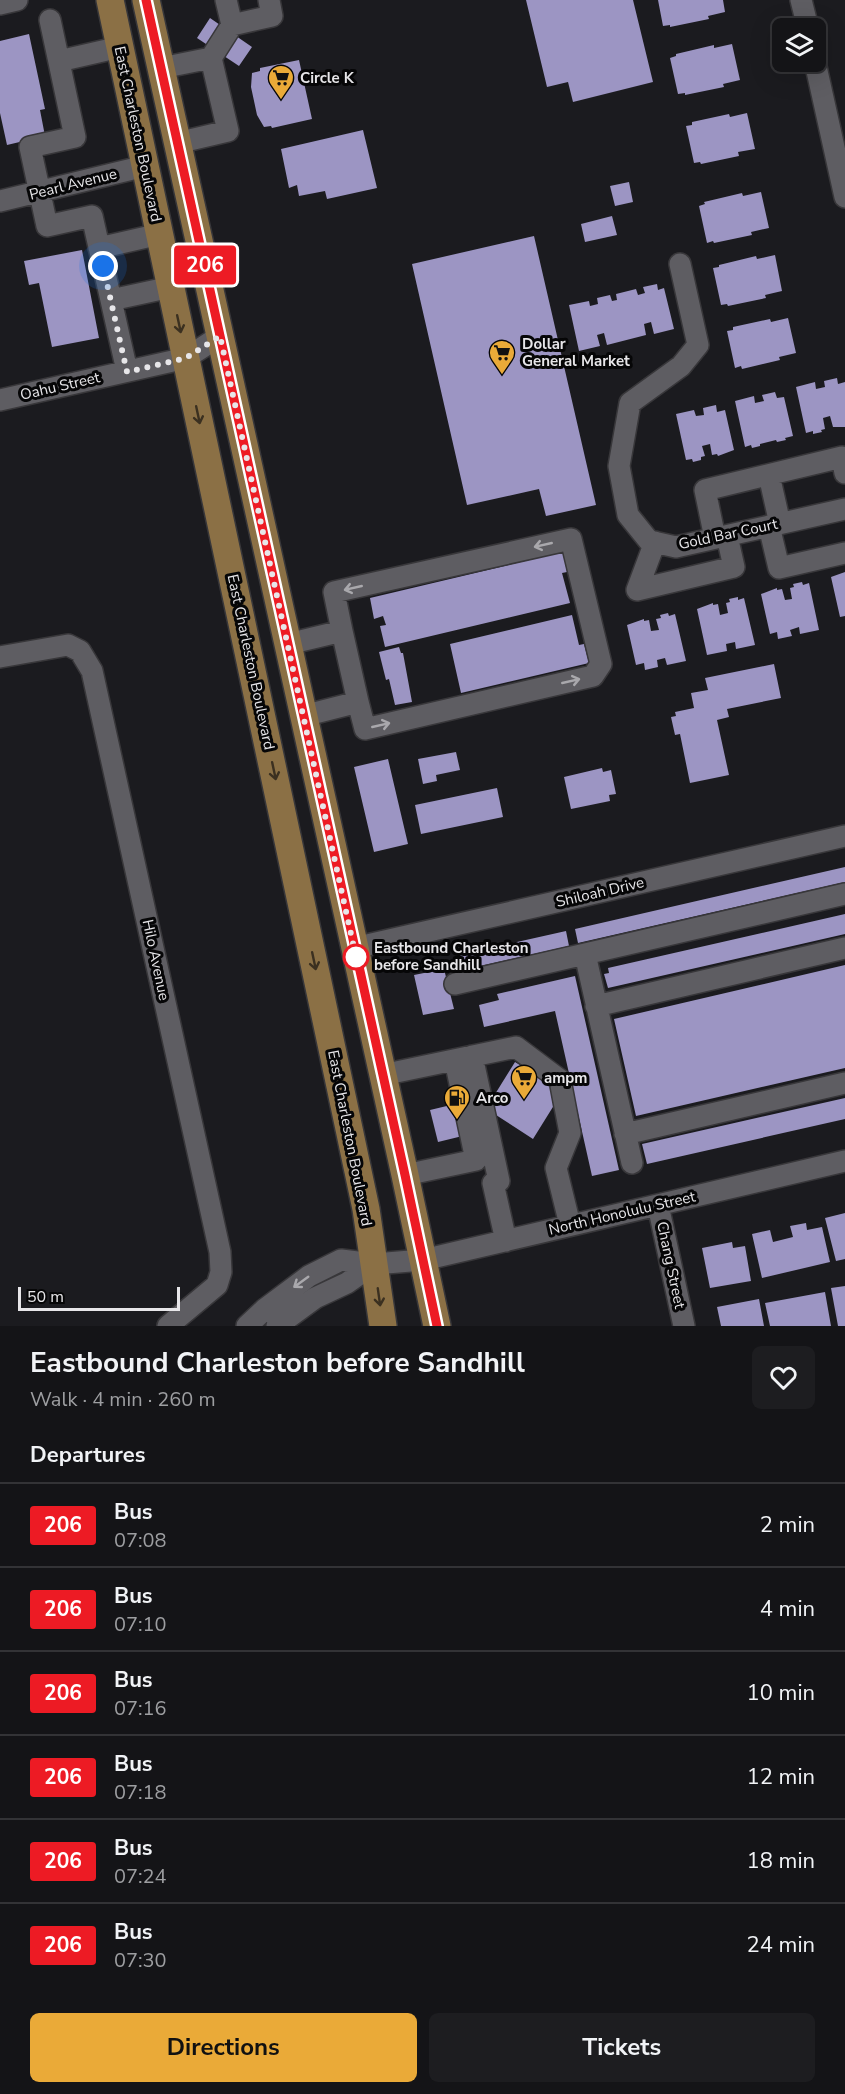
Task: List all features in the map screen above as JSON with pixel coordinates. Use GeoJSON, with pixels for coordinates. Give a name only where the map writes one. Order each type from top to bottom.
{"type":"FeatureCollection","features":[{"type":"Feature","properties":{"kind":"main road","name":"East Charleston Boulevard"},"geometry":{"type":"LineString","coordinates":[[146,0],[405,1175],[398,1262],[383,1326]]}},
{"type":"Feature","properties":{"kind":"main road","name":"East Charleston Boulevard"},"geometry":{"type":"LineString","coordinates":[[116,1],[120,47],[366,1209],[437,1326]]}},
{"type":"Feature","properties":{"kind":"street"},"geometry":{"type":"LineString","coordinates":[[0,4],[17,0]]}},
{"type":"Feature","properties":{"kind":"street"},"geometry":{"type":"LineString","coordinates":[[226,0],[232,25]]}},
{"type":"Feature","properties":{"kind":"street"},"geometry":{"type":"LineString","coordinates":[[177,142],[228,131],[211,58],[232,25],[272,16],[269,0]]}},
{"type":"Feature","properties":{"kind":"street"},"geometry":{"type":"LineString","coordinates":[[801,0],[806,18]]}},
{"type":"Feature","properties":{"kind":"street"},"geometry":{"type":"LineString","coordinates":[[50,20],[75,137],[30,147],[46,226],[92,216],[127,372]]}},
{"type":"Feature","properties":{"kind":"street"},"geometry":{"type":"LineString","coordinates":[[58,61],[120,47]]}},
{"type":"Feature","properties":{"kind":"street"},"geometry":{"type":"LineString","coordinates":[[161,68],[211,58]]}},
{"type":"Feature","properties":{"kind":"street"},"geometry":{"type":"LineString","coordinates":[[818,72],[839,141],[845,197]]}},
{"type":"Feature","properties":{"kind":"street","name":"Pearl Avenue"},"geometry":{"type":"LineString","coordinates":[[0,201],[146,166]]}},
{"type":"Feature","properties":{"kind":"street"},"geometry":{"type":"LineString","coordinates":[[99,248],[160,234]]}},
{"type":"Feature","properties":{"kind":"street"},"geometry":{"type":"LineString","coordinates":[[680,264],[698,345],[681,366],[630,404],[619,466],[628,515],[649,541],[655,542],[637,590],[734,567],[705,490],[842,457],[845,473]]}},
{"type":"Feature","properties":{"kind":"street"},"geometry":{"type":"LineString","coordinates":[[111,300],[171,287]]}},
{"type":"Feature","properties":{"kind":"street","name":"Oahu Street"},"geometry":{"type":"LineString","coordinates":[[0,400],[186,358],[220,336]]}},
{"type":"Feature","properties":{"kind":"street"},"geometry":{"type":"LineString","coordinates":[[769,475],[779,568],[845,553]]}},
{"type":"Feature","properties":{"kind":"street","name":"Gold Bar Court"},"geometry":{"type":"LineString","coordinates":[[655,542],[676,548],[845,509]]}},
{"type":"Feature","properties":{"kind":"street"},"geometry":{"type":"LineString","coordinates":[[571,539],[601,664],[593,676],[364,729],[342,631],[334,592],[571,539]]}},
{"type":"Feature","properties":{"kind":"street"},"geometry":{"type":"LineString","coordinates":[[288,644],[342,631]]}},
{"type":"Feature","properties":{"kind":"street","name":"Hilo Avenue"},"geometry":{"type":"LineString","coordinates":[[0,657],[68,645],[80,651],[92,671],[220,1252],[221,1272],[217,1285],[168,1326]]}},
{"type":"Feature","properties":{"kind":"street"},"geometry":{"type":"LineString","coordinates":[[303,716],[358,702]]}},
{"type":"Feature","properties":{"kind":"street","name":"Shiloah Drive"},"geometry":{"type":"LineString","coordinates":[[354,948],[845,836]]}},
{"type":"Feature","properties":{"kind":"street"},"geometry":{"type":"LineString","coordinates":[[454,984],[845,894]]}},
{"type":"Feature","properties":{"kind":"street"},"geometry":{"type":"LineString","coordinates":[[596,1006],[845,948]]}},
{"type":"Feature","properties":{"kind":"street"},"geometry":{"type":"LineString","coordinates":[[585,954],[632,1163]]}},
{"type":"Feature","properties":{"kind":"street"},"geometry":{"type":"LineString","coordinates":[[382,1075],[516,1047],[560,1080],[570,1133],[556,1168],[570,1225]]}},
{"type":"Feature","properties":{"kind":"street"},"geometry":{"type":"LineString","coordinates":[[405,1175],[476,1160],[463,1058]]}},
{"type":"Feature","properties":{"kind":"street"},"geometry":{"type":"LineString","coordinates":[[463,1058],[496,1182],[506,1241]]}},
{"type":"Feature","properties":{"kind":"street"},"geometry":{"type":"LineString","coordinates":[[626,1134],[845,1083]]}},
{"type":"Feature","properties":{"kind":"street","name":"North Honolulu Street"},"geometry":{"type":"LineString","coordinates":[[398,1262],[506,1241],[845,1161]]}},
{"type":"Feature","properties":{"kind":"street","name":"Chang Street"},"geometry":{"type":"LineString","coordinates":[[658,1204],[684,1326]]}},
{"type":"Feature","properties":{"kind":"street"},"geometry":{"type":"LineString","coordinates":[[247,1326],[265,1309],[309,1276],[341,1260],[398,1262]]}},
{"type":"Feature","properties":{"kind":"street"},"geometry":{"type":"LineString","coordinates":[[277,1326],[315,1298],[398,1262]]}},
{"type":"Feature","properties":{"kind":"building"},"geometry":{"type":"Polygon","coordinates":[[[526,0],[633,0],[653,82],[573,102],[568,82],[547,87],[526,0]]]}},
{"type":"Feature","properties":{"kind":"building"},"geometry":{"type":"Polygon","coordinates":[[[658,0],[723,0],[725,12],[708,16],[709,19],[670,27],[670,25],[663,26],[658,0]]]}},
{"type":"Feature","properties":{"kind":"building"},"geometry":{"type":"Polygon","coordinates":[[[210,18],[252,47],[239,66],[197,38],[210,18]]]}},
{"type":"Feature","properties":{"kind":"building"},"geometry":{"type":"Polygon","coordinates":[[[29,34],[45,109],[40,110],[45,136],[7,145],[0,113],[0,41],[29,34]]]}},
{"type":"Feature","properties":{"kind":"building"},"geometry":{"type":"Polygon","coordinates":[[[732,44],[740,80],[723,84],[724,87],[685,95],[685,93],[678,94],[670,58],[676,54],[714,45],[714,48],[732,44]]]}},
{"type":"Feature","properties":{"kind":"building","name":"Circle K"},"geometry":{"type":"Polygon","coordinates":[[[299,60],[312,119],[272,128],[271,126],[264,127],[257,115],[251,87],[252,73],[260,71],[260,68],[299,60]]]}},
{"type":"Feature","properties":{"kind":"building"},"geometry":{"type":"Polygon","coordinates":[[[747,113],[755,149],[738,152],[739,156],[701,164],[700,162],[694,163],[686,126],[692,125],[692,122],[729,114],[730,117],[747,113]]]}},
{"type":"Feature","properties":{"kind":"building"},"geometry":{"type":"Polygon","coordinates":[[[363,130],[377,188],[327,199],[325,191],[299,196],[297,185],[289,188],[281,149],[363,130]]]}},
{"type":"Feature","properties":{"kind":"building"},"geometry":{"type":"Polygon","coordinates":[[[629,182],[633,202],[615,206],[610,186],[629,182]]]}},
{"type":"Feature","properties":{"kind":"building"},"geometry":{"type":"Polygon","coordinates":[[[761,192],[769,228],[751,232],[752,235],[707,243],[699,206],[705,204],[704,202],[742,193],[743,196],[761,192]]]}},
{"type":"Feature","properties":{"kind":"building"},"geometry":{"type":"Polygon","coordinates":[[[612,216],[617,235],[585,242],[581,224],[612,216]]]}},
{"type":"Feature","properties":{"kind":"building","name":"Dollar General Market"},"geometry":{"type":"Polygon","coordinates":[[[534,236],[596,505],[546,516],[539,489],[467,505],[412,264],[534,236]]]}},
{"type":"Feature","properties":{"kind":"building"},"geometry":{"type":"Polygon","coordinates":[[[82,250],[99,338],[52,347],[39,283],[29,285],[24,261],[82,250]]]}},
{"type":"Feature","properties":{"kind":"building"},"geometry":{"type":"Polygon","coordinates":[[[775,255],[782,291],[765,295],[766,298],[728,306],[727,304],[721,305],[713,268],[756,256],[757,259],[775,255]]]}},
{"type":"Feature","properties":{"kind":"building"},"geometry":{"type":"Polygon","coordinates":[[[657,284],[658,290],[664,288],[674,329],[654,334],[651,322],[644,324],[646,335],[607,345],[604,333],[597,335],[600,346],[579,351],[569,305],[589,301],[590,306],[598,304],[597,298],[610,295],[612,301],[617,300],[616,294],[636,289],[638,295],[645,293],[643,287],[657,284]]]}},
{"type":"Feature","properties":{"kind":"building"},"geometry":{"type":"Polygon","coordinates":[[[788,318],[796,353],[779,357],[780,360],[742,369],[741,366],[735,368],[727,331],[733,330],[733,327],[770,319],[771,322],[788,318]]]}},
{"type":"Feature","properties":{"kind":"building"},"geometry":{"type":"Polygon","coordinates":[[[837,378],[838,384],[845,382],[845,427],[833,427],[830,416],[823,418],[825,429],[821,430],[822,432],[806,433],[796,387],[815,382],[816,389],[825,387],[824,381],[837,378]]]}},
{"type":"Feature","properties":{"kind":"building"},"geometry":{"type":"Polygon","coordinates":[[[775,392],[777,398],[784,397],[793,436],[785,438],[786,440],[777,442],[776,440],[752,448],[751,445],[745,447],[735,401],[754,396],[755,403],[764,401],[762,395],[775,392]]]}},
{"type":"Feature","properties":{"kind":"building"},"geometry":{"type":"Polygon","coordinates":[[[716,405],[717,412],[725,410],[734,450],[718,456],[717,454],[712,455],[710,444],[702,446],[705,456],[701,457],[701,460],[693,462],[692,459],[686,460],[676,414],[694,410],[696,416],[704,415],[703,408],[716,405]]]}},
{"type":"Feature","properties":{"kind":"building"},"geometry":{"type":"Polygon","coordinates":[[[563,552],[567,572],[562,573],[570,603],[385,647],[380,626],[386,625],[383,616],[374,619],[370,598],[563,552]]]}},
{"type":"Feature","properties":{"kind":"building"},"geometry":{"type":"Polygon","coordinates":[[[845,572],[845,616],[840,617],[831,577],[845,572]]]}},
{"type":"Feature","properties":{"kind":"building"},"geometry":{"type":"Polygon","coordinates":[[[802,582],[803,585],[809,583],[819,630],[800,634],[799,627],[790,630],[792,636],[778,639],[777,632],[770,634],[761,594],[777,588],[777,590],[782,589],[785,600],[792,599],[790,588],[794,587],[793,584],[802,582]]]}},
{"type":"Feature","properties":{"kind":"building"},"geometry":{"type":"Polygon","coordinates":[[[738,597],[738,600],[744,598],[755,645],[736,649],[735,642],[726,644],[727,651],[707,655],[697,609],[713,603],[713,605],[718,604],[720,615],[728,613],[726,603],[730,602],[729,599],[738,597]]]}},
{"type":"Feature","properties":{"kind":"building"},"geometry":{"type":"Polygon","coordinates":[[[668,613],[669,616],[675,614],[686,661],[667,665],[665,658],[657,660],[658,667],[645,670],[644,663],[636,665],[627,625],[644,619],[644,621],[649,620],[651,631],[659,630],[656,619],[668,613]]]}},
{"type":"Feature","properties":{"kind":"building"},"geometry":{"type":"Polygon","coordinates":[[[572,615],[579,645],[584,644],[589,663],[461,693],[450,644],[572,615]]]}},
{"type":"Feature","properties":{"kind":"building"},"geometry":{"type":"Polygon","coordinates":[[[399,647],[403,653],[412,702],[395,705],[379,652],[399,647]]]}},
{"type":"Feature","properties":{"kind":"building"},"geometry":{"type":"Polygon","coordinates":[[[774,664],[781,698],[727,709],[729,717],[717,720],[729,775],[690,783],[680,734],[675,735],[671,717],[676,716],[675,712],[694,708],[691,693],[708,690],[705,678],[774,664]]]}},
{"type":"Feature","properties":{"kind":"building"},"geometry":{"type":"Polygon","coordinates":[[[456,752],[460,770],[436,775],[437,781],[423,784],[418,759],[456,752]]]}},
{"type":"Feature","properties":{"kind":"building"},"geometry":{"type":"Polygon","coordinates":[[[388,759],[408,844],[374,852],[354,767],[388,759]]]}},
{"type":"Feature","properties":{"kind":"building"},"geometry":{"type":"Polygon","coordinates":[[[602,768],[603,772],[611,770],[616,794],[609,795],[610,801],[571,809],[564,777],[602,768]]]}},
{"type":"Feature","properties":{"kind":"building"},"geometry":{"type":"Polygon","coordinates":[[[497,788],[503,817],[421,834],[415,805],[497,788]]]}},
{"type":"Feature","properties":{"kind":"building"},"geometry":{"type":"Polygon","coordinates":[[[845,867],[845,882],[578,943],[575,929],[845,867]]]}},
{"type":"Feature","properties":{"kind":"building"},"geometry":{"type":"Polygon","coordinates":[[[845,914],[845,934],[608,988],[604,974],[609,973],[608,968],[845,914]]]}},
{"type":"Feature","properties":{"kind":"building"},"geometry":{"type":"Polygon","coordinates":[[[566,931],[569,946],[462,970],[459,955],[566,931]]]}},
{"type":"Feature","properties":{"kind":"building"},"geometry":{"type":"Polygon","coordinates":[[[845,965],[845,1068],[636,1116],[614,1019],[845,965]]]}},
{"type":"Feature","properties":{"kind":"building"},"geometry":{"type":"Polygon","coordinates":[[[444,969],[454,1009],[423,1015],[414,975],[444,969]]]}},
{"type":"Feature","properties":{"kind":"building"},"geometry":{"type":"Polygon","coordinates":[[[575,976],[619,1170],[592,1176],[555,1011],[484,1027],[479,1005],[499,1000],[497,994],[575,976]]]}},
{"type":"Feature","properties":{"kind":"building","name":"ampm"},"geometry":{"type":"Polygon","coordinates":[[[515,1062],[553,1086],[556,1102],[533,1139],[496,1115],[492,1099],[515,1062]]]}},
{"type":"Feature","properties":{"kind":"building"},"geometry":{"type":"Polygon","coordinates":[[[845,1098],[845,1119],[647,1164],[642,1144],[845,1098]]]}},
{"type":"Feature","properties":{"kind":"building","name":"Arco"},"geometry":{"type":"Polygon","coordinates":[[[476,1099],[483,1131],[438,1142],[430,1110],[476,1099]]]}},
{"type":"Feature","properties":{"kind":"building"},"geometry":{"type":"Polygon","coordinates":[[[845,1213],[845,1259],[836,1261],[825,1218],[845,1213]]]}},
{"type":"Feature","properties":{"kind":"building"},"geometry":{"type":"Polygon","coordinates":[[[806,1223],[807,1230],[822,1227],[830,1262],[762,1278],[752,1234],[770,1230],[773,1242],[793,1237],[790,1226],[806,1223]]]}},
{"type":"Feature","properties":{"kind":"building"},"geometry":{"type":"Polygon","coordinates":[[[732,1242],[733,1248],[745,1246],[751,1281],[710,1288],[702,1248],[732,1242]]]}},
{"type":"Feature","properties":{"kind":"building"},"geometry":{"type":"Polygon","coordinates":[[[845,1286],[845,1326],[838,1326],[831,1288],[845,1286]]]}},
{"type":"Feature","properties":{"kind":"building"},"geometry":{"type":"Polygon","coordinates":[[[825,1292],[831,1326],[770,1326],[765,1303],[825,1292]]]}},
{"type":"Feature","properties":{"kind":"building"},"geometry":{"type":"Polygon","coordinates":[[[759,1299],[764,1326],[721,1326],[717,1307],[759,1299]]]}},
{"type":"Feature","properties":{"kind":"bus line","name":"206"},"geometry":{"type":"LineString","coordinates":[[146,0],[437,1326]]}},
{"type":"Feature","properties":{"kind":"place","name":"Circle K"},"geometry":{"type":"Point","coordinates":[281,101]}},
{"type":"Feature","properties":{"kind":"place","name":"Dollar General Market"},"geometry":{"type":"Point","coordinates":[502,376]}},
{"type":"Feature","properties":{"kind":"place","name":"Eastbound Charleston before Sandhill"},"geometry":{"type":"Point","coordinates":[356,957]}},
{"type":"Feature","properties":{"kind":"place","name":"ampm"},"geometry":{"type":"Point","coordinates":[524,1101]}},
{"type":"Feature","properties":{"kind":"place","name":"Arco"},"geometry":{"type":"Point","coordinates":[457,1121]}},
{"type":"Feature","properties":{"kind":"route"},"geometry":{"type":"LineString","coordinates":[[103,266],[127,372],[186,358],[220,336],[356,957]]}}]}
